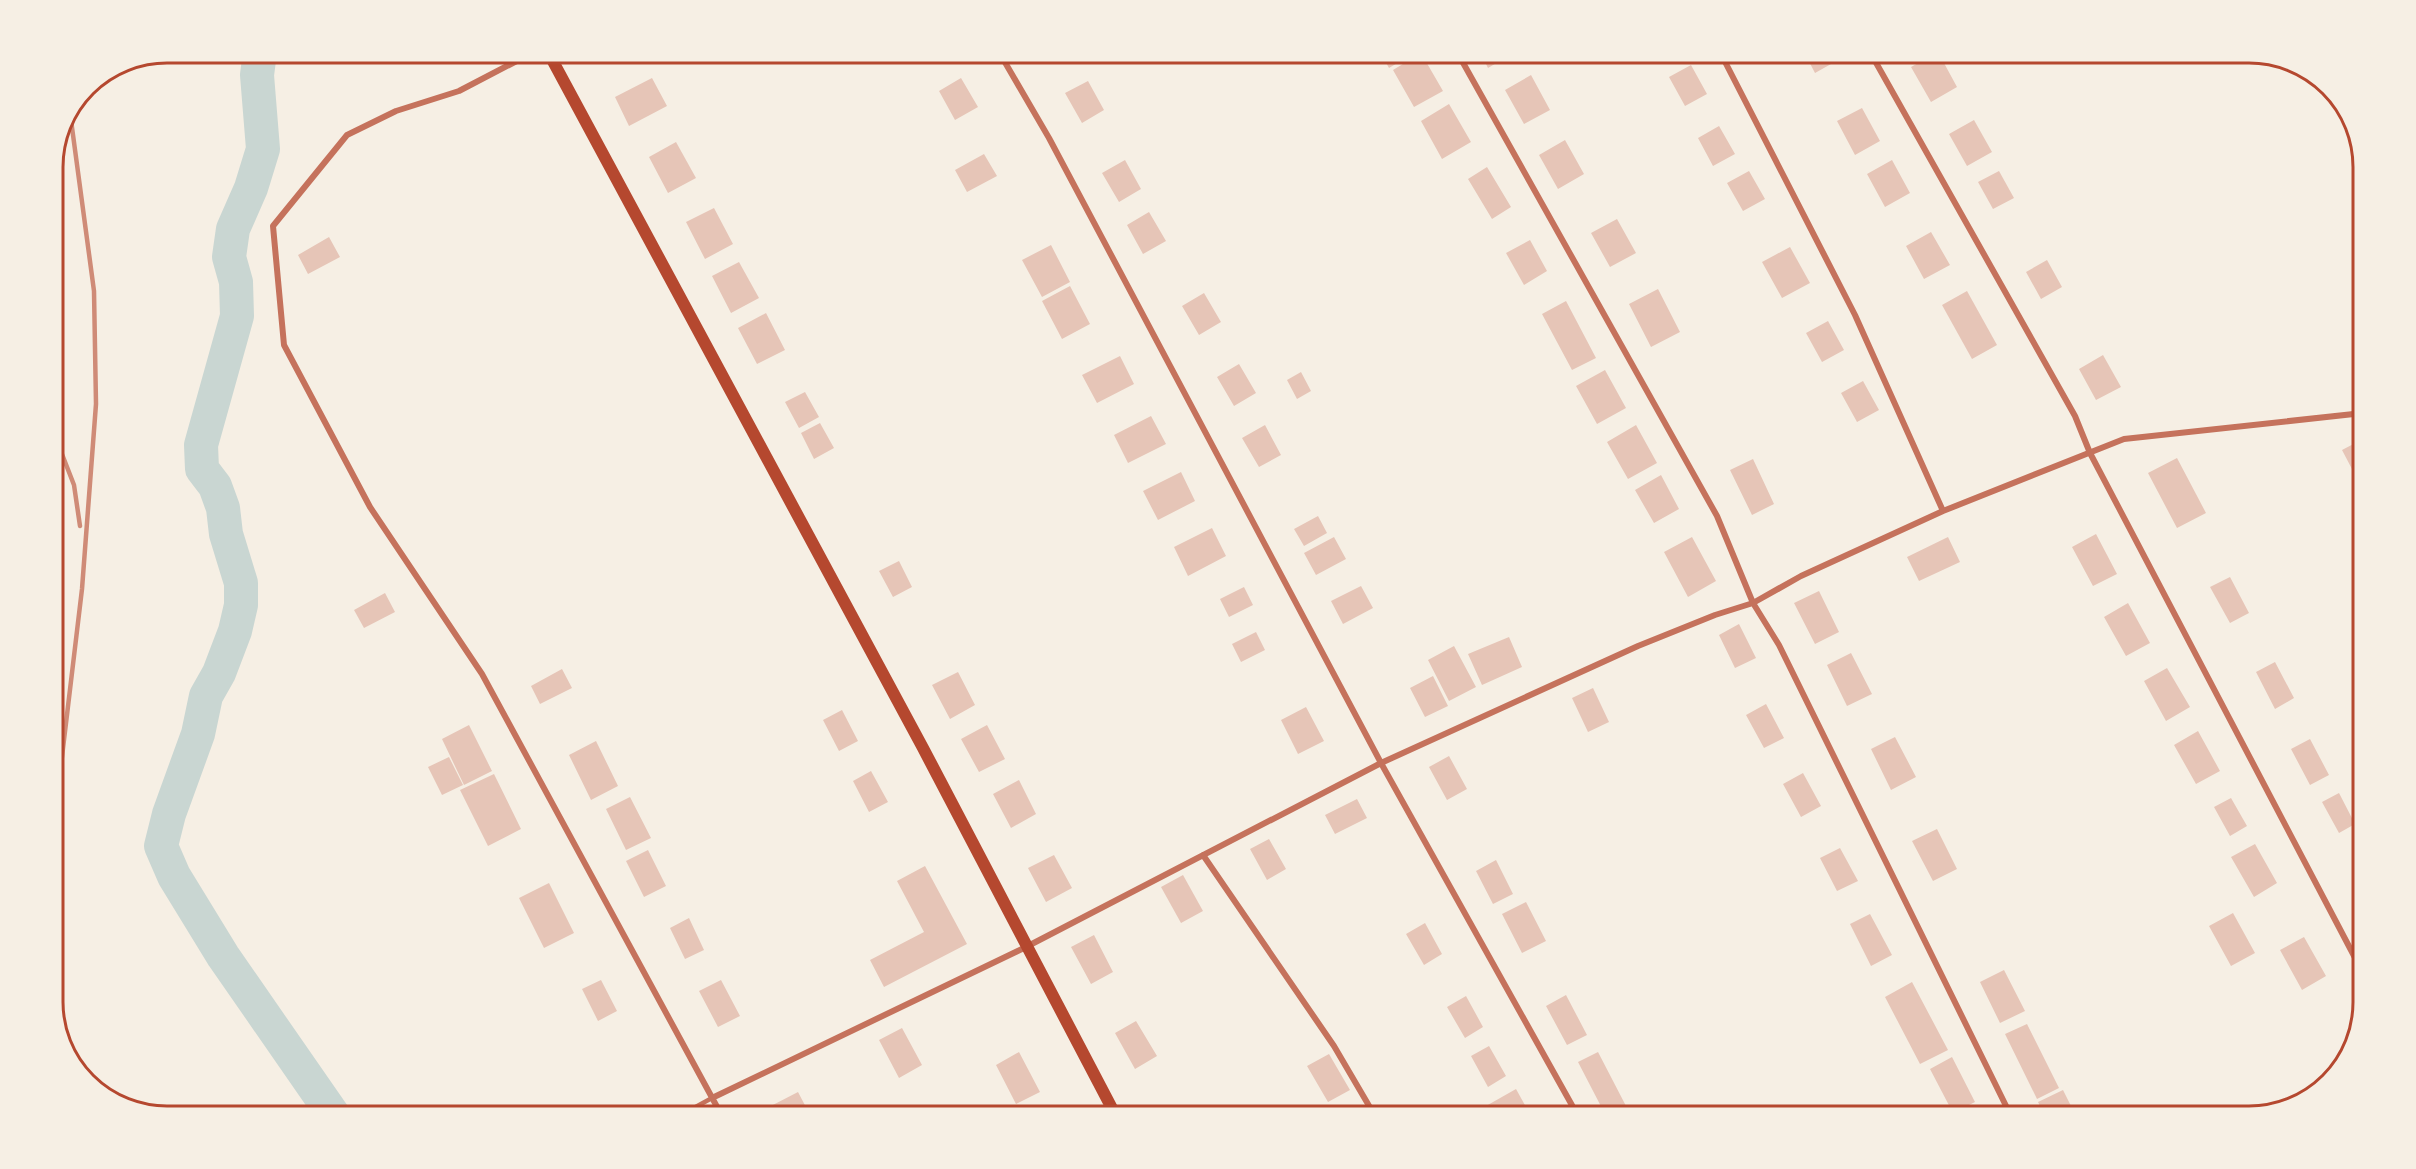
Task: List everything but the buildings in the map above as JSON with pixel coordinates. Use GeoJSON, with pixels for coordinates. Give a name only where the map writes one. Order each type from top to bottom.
{"type":"FeatureCollection","features":[{"type":"Feature","properties":{"kind":"main road"},"geometry":{"type":"LineString","coordinates":[[554,63],[917,737],[1111,1106]]}},
{"type":"Feature","properties":{"kind":"street"},"geometry":{"type":"LineString","coordinates":[[513,63],[459,91],[396,111],[347,135],[273,226],[284,345],[370,507],[482,674],[716,1106]]}},
{"type":"Feature","properties":{"kind":"street"},"geometry":{"type":"LineString","coordinates":[[1005,63],[1049,138],[1381,763],[1572,1106]]}},
{"type":"Feature","properties":{"kind":"street"},"geometry":{"type":"LineString","coordinates":[[1463,63],[1717,516],[1753,603],[1779,645],[2006,1106]]}},
{"type":"Feature","properties":{"kind":"street"},"geometry":{"type":"LineString","coordinates":[[1726,63],[1855,315],[1943,511]]}},
{"type":"Feature","properties":{"kind":"street"},"geometry":{"type":"LineString","coordinates":[[1876,63],[2075,416],[2090,453],[2353,952]]}},
{"type":"Feature","properties":{"kind":"street"},"geometry":{"type":"LineString","coordinates":[[712,1098],[1026,947],[1381,763],[1638,646],[1714,615],[1753,603],[1801,576],[1943,511],[2124,440],[2353,414]]}},
{"type":"Feature","properties":{"kind":"street"},"geometry":{"type":"LineString","coordinates":[[1203,855],[1334,1046],[1369,1106]]}},
{"type":"Feature","properties":{"kind":"lane"},"geometry":{"type":"LineString","coordinates":[[697,1106],[712,1098]]}},
{"type":"Feature","properties":{"kind":"waterway"},"geometry":{"type":"LineString","coordinates":[[259,63],[257,75],[263,149],[251,188],[233,229],[229,257],[236,282],[237,316],[201,445],[202,469],[215,486],[223,508],[226,534],[241,583],[241,605],[235,631],[219,673],[206,696],[198,734],[169,814],[161,846],[174,876],[223,956],[327,1106]]}},
{"type":"Feature","properties":{"kind":"railway"},"geometry":{"type":"LineString","coordinates":[[63,748],[82,589],[96,404],[94,291],[72,126]]}},
{"type":"Feature","properties":{"kind":"railway"},"geometry":{"type":"LineString","coordinates":[[63,457],[74,485],[80,526]]}}]}
